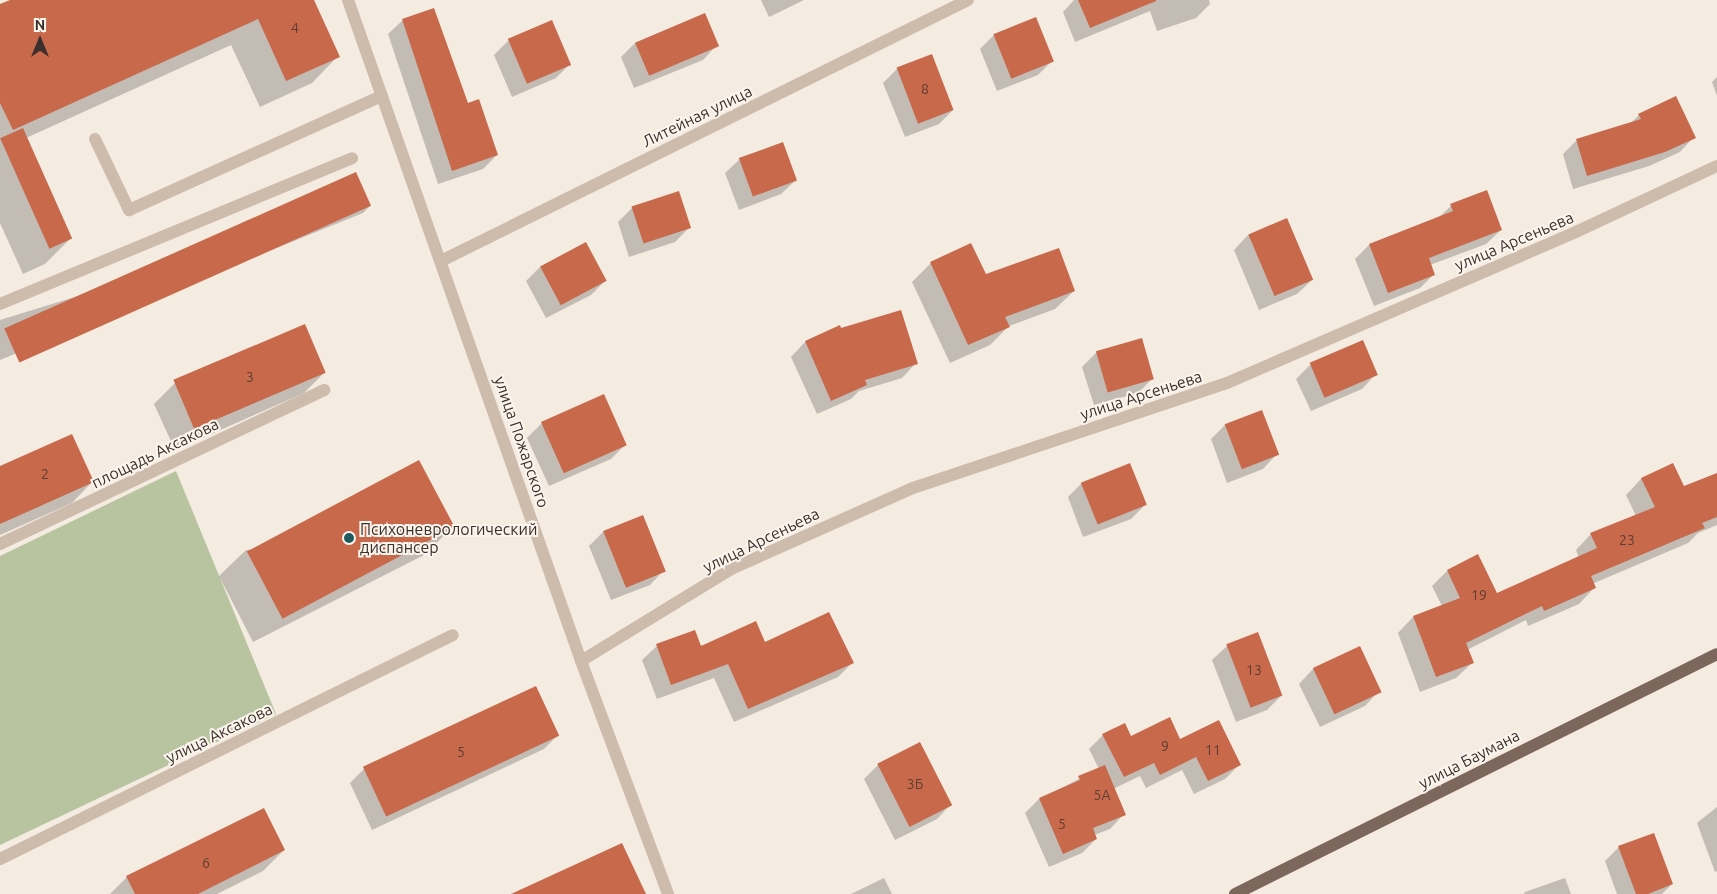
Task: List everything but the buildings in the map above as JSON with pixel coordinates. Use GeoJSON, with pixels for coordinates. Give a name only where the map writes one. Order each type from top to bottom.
{"type":"FeatureCollection","features":[{"type":"Feature","properties":{"kind":"main road","name":"улица Баумана"},"geometry":{"type":"LineString","coordinates":[[1235,894],[1717,654]]}},
{"type":"Feature","properties":{"kind":"street","name":"улица Пожарского"},"geometry":{"type":"LineString","coordinates":[[348,0],[580,661],[668,894]]}},
{"type":"Feature","properties":{"kind":"street","name":"Литейная улица"},"geometry":{"type":"LineString","coordinates":[[441,261],[968,0]]}},
{"type":"Feature","properties":{"kind":"street"},"geometry":{"type":"LineString","coordinates":[[94,139],[129,210],[382,96]]}},
{"type":"Feature","properties":{"kind":"street"},"geometry":{"type":"LineString","coordinates":[[0,304],[352,158]]}},
{"type":"Feature","properties":{"kind":"street","name":"улица Арсеньева"},"geometry":{"type":"LineString","coordinates":[[580,661],[731,569],[913,488],[1227,383],[1569,235],[1717,166]]}},
{"type":"Feature","properties":{"kind":"street","name":"площадь Аксакова"},"geometry":{"type":"LineString","coordinates":[[0,544],[324,390]]}},
{"type":"Feature","properties":{"kind":"street","name":"улица Аксакова"},"geometry":{"type":"LineString","coordinates":[[0,859],[453,636]]}},
{"type":"Feature","properties":{"kind":"green space"},"geometry":{"type":"Polygon","coordinates":[[[176,471],[276,714],[0,845],[0,556],[176,471]]]}},
{"type":"Feature","properties":{"kind":"place","name":"Психоневрологический диспансер"},"geometry":{"type":"Point","coordinates":[349,538]}}]}
